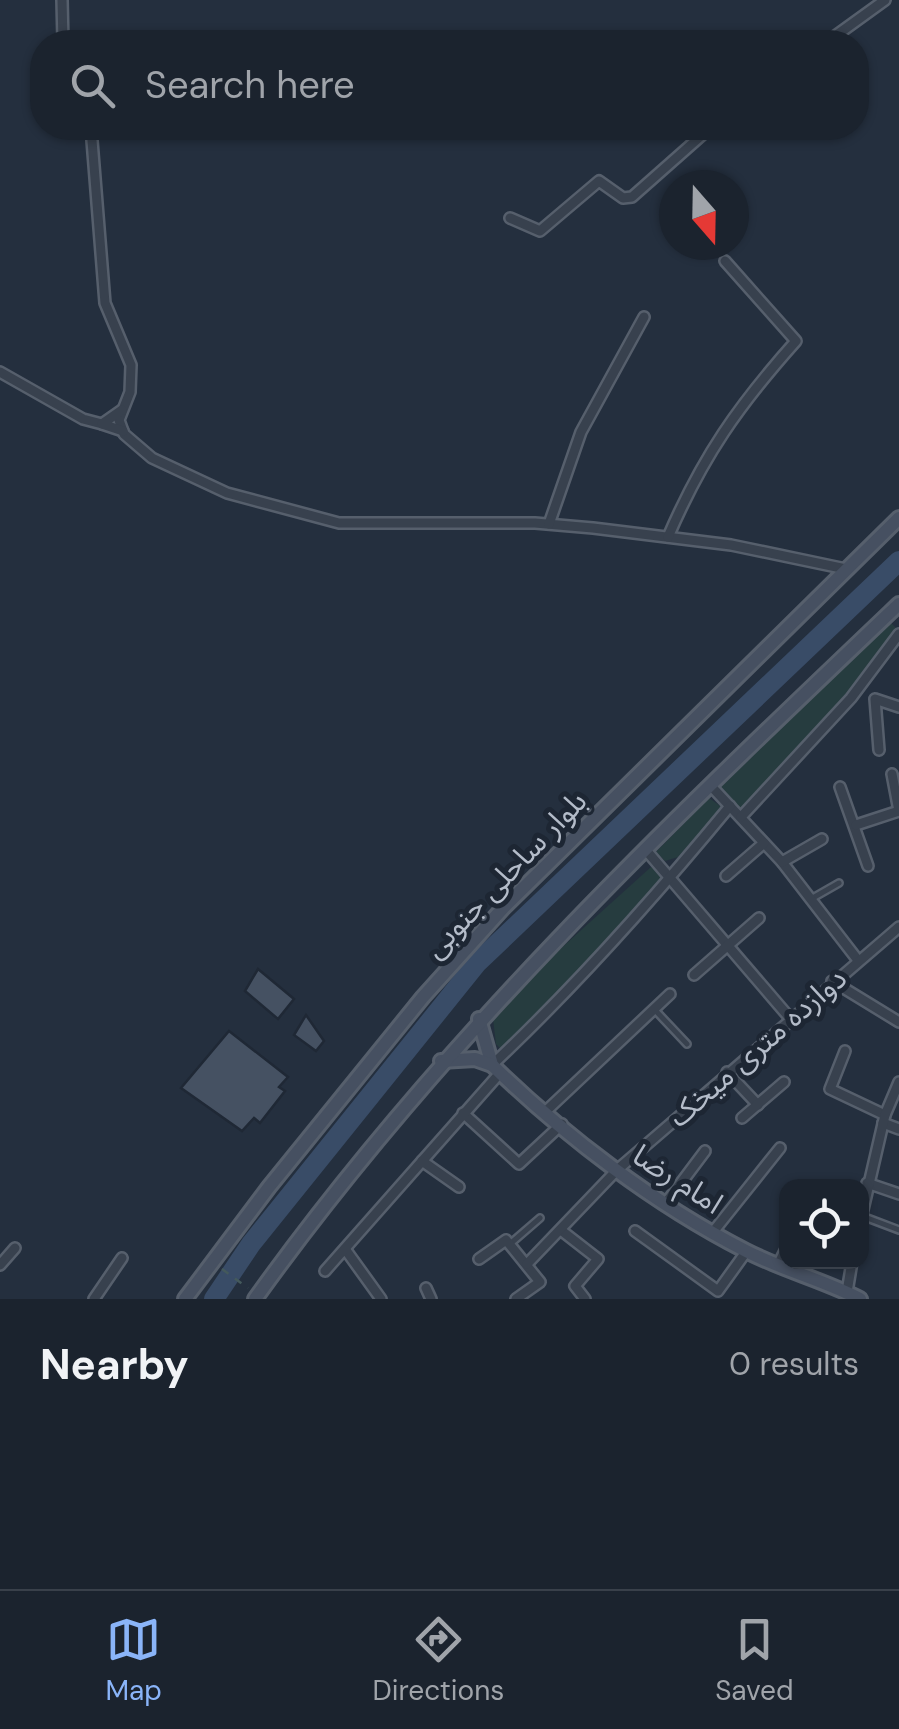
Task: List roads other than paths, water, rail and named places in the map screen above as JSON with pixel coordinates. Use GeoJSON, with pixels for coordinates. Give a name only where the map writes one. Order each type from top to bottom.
{"type":"FeatureCollection","features":[{"type":"Feature","properties":{"kind":"main road","name":"بلوار ساحلی جنوبی"},"geometry":{"type":"LineString","coordinates":[[186,1299],[422,996],[492,920],[899,518]]}},
{"type":"Feature","properties":{"kind":"main road"},"geometry":{"type":"LineString","coordinates":[[256,1297],[441,1061],[479,1020],[645,848],[893,615],[899,604]]}},
{"type":"Feature","properties":{"kind":"main road"},"geometry":{"type":"LineString","coordinates":[[479,1020],[496,1069]]}},
{"type":"Feature","properties":{"kind":"main road"},"geometry":{"type":"LineString","coordinates":[[441,1061],[476,1059],[496,1069]]}},
{"type":"Feature","properties":{"kind":"main road","name":"امام رضا"},"geometry":{"type":"LineString","coordinates":[[496,1069],[617,1170],[666,1203],[746,1252],[853,1296]]}},
{"type":"Feature","properties":{"kind":"street"},"geometry":{"type":"LineString","coordinates":[[62,0],[63,30]]}},
{"type":"Feature","properties":{"kind":"street"},"geometry":{"type":"LineString","coordinates":[[843,30],[885,0]]}},
{"type":"Feature","properties":{"kind":"street"},"geometry":{"type":"LineString","coordinates":[[92,140],[105,303],[130,365],[130,392],[120,420],[122,431]]}},
{"type":"Feature","properties":{"kind":"street"},"geometry":{"type":"LineString","coordinates":[[510,218],[540,231],[599,181],[623,198],[632,197],[696,140]]}},
{"type":"Feature","properties":{"kind":"street"},"geometry":{"type":"LineString","coordinates":[[668,538],[693,481],[739,404],[796,341],[725,260]]}},
{"type":"Feature","properties":{"kind":"street"},"geometry":{"type":"LineString","coordinates":[[549,524],[581,432],[644,317]]}},
{"type":"Feature","properties":{"kind":"street"},"geometry":{"type":"LineString","coordinates":[[0,372],[83,418],[122,431],[152,458],[227,494],[339,522],[549,524],[731,545],[846,569]]}},
{"type":"Feature","properties":{"kind":"street"},"geometry":{"type":"LineString","coordinates":[[102,424],[124,408]]}},
{"type":"Feature","properties":{"kind":"street"},"geometry":{"type":"LineString","coordinates":[[741,817],[852,698],[899,634]]}},
{"type":"Feature","properties":{"kind":"street"},"geometry":{"type":"LineString","coordinates":[[879,750],[874,699],[899,706]]}},
{"type":"Feature","properties":{"kind":"street"},"geometry":{"type":"LineString","coordinates":[[856,825],[899,811],[892,774]]}},
{"type":"Feature","properties":{"kind":"street"},"geometry":{"type":"LineString","coordinates":[[711,786],[782,862],[857,959]]}},
{"type":"Feature","properties":{"kind":"street"},"geometry":{"type":"LineString","coordinates":[[840,787],[868,866]]}},
{"type":"Feature","properties":{"kind":"street"},"geometry":{"type":"LineString","coordinates":[[325,1271],[463,1113],[496,1069],[730,806]]}},
{"type":"Feature","properties":{"kind":"street"},"geometry":{"type":"LineString","coordinates":[[782,862],[822,839]]}},
{"type":"Feature","properties":{"kind":"street"},"geometry":{"type":"LineString","coordinates":[[726,876],[764,843]]}},
{"type":"Feature","properties":{"kind":"street"},"geometry":{"type":"LineString","coordinates":[[645,848],[790,1017]]}},
{"type":"Feature","properties":{"kind":"street"},"geometry":{"type":"LineString","coordinates":[[694,975],[759,918]]}},
{"type":"Feature","properties":{"kind":"street","name":"دوازده متری میخک"},"geometry":{"type":"LineString","coordinates":[[527,1264],[617,1170],[857,959],[899,927]]}},
{"type":"Feature","properties":{"kind":"street"},"geometry":{"type":"LineString","coordinates":[[832,981],[899,1022]]}},
{"type":"Feature","properties":{"kind":"street"},"geometry":{"type":"LineString","coordinates":[[546,1111],[670,994]]}},
{"type":"Feature","properties":{"kind":"street"},"geometry":{"type":"LineString","coordinates":[[845,1051],[830,1089],[899,1129]]}},
{"type":"Feature","properties":{"kind":"street"},"geometry":{"type":"LineString","coordinates":[[726,1072],[758,1105]]}},
{"type":"Feature","properties":{"kind":"street"},"geometry":{"type":"LineString","coordinates":[[742,1118],[784,1082]]}},
{"type":"Feature","properties":{"kind":"street"},"geometry":{"type":"LineString","coordinates":[[868,1179],[884,1119],[899,1082]]}},
{"type":"Feature","properties":{"kind":"street"},"geometry":{"type":"LineString","coordinates":[[463,1113],[519,1164],[562,1124]]}},
{"type":"Feature","properties":{"kind":"street"},"geometry":{"type":"LineString","coordinates":[[713,1232],[780,1148]]}},
{"type":"Feature","properties":{"kind":"street"},"geometry":{"type":"LineString","coordinates":[[666,1203],[705,1151]]}},
{"type":"Feature","properties":{"kind":"street"},"geometry":{"type":"LineString","coordinates":[[422,1161],[459,1187]]}},
{"type":"Feature","properties":{"kind":"street"},"geometry":{"type":"LineString","coordinates":[[869,1185],[899,1194]]}},
{"type":"Feature","properties":{"kind":"street"},"geometry":{"type":"LineString","coordinates":[[562,1231],[598,1259],[574,1286],[585,1299]]}},
{"type":"Feature","properties":{"kind":"street"},"geometry":{"type":"LineString","coordinates":[[635,1231],[718,1291],[746,1252]]}},
{"type":"Feature","properties":{"kind":"street"},"geometry":{"type":"LineString","coordinates":[[480,1259],[506,1240],[510,1244],[540,1282],[516,1299]]}},
{"type":"Feature","properties":{"kind":"street"},"geometry":{"type":"LineString","coordinates":[[0,1265],[15,1248]]}},
{"type":"Feature","properties":{"kind":"street"},"geometry":{"type":"LineString","coordinates":[[345,1249],[381,1299]]}},
{"type":"Feature","properties":{"kind":"street"},"geometry":{"type":"LineString","coordinates":[[94,1299],[122,1258]]}},
{"type":"Feature","properties":{"kind":"street"},"geometry":{"type":"LineString","coordinates":[[852,1269],[853,1296]]}},
{"type":"Feature","properties":{"kind":"street"},"geometry":{"type":"LineString","coordinates":[[426,1288],[431,1299]]}},
{"type":"Feature","properties":{"kind":"lane"},"geometry":{"type":"LineString","coordinates":[[811,899],[839,883]]}},
{"type":"Feature","properties":{"kind":"lane"},"geometry":{"type":"LineString","coordinates":[[654,1009],[687,1044]]}},
{"type":"Feature","properties":{"kind":"lane"},"geometry":{"type":"LineString","coordinates":[[510,1244],[540,1218]]}},
{"type":"Feature","properties":{"kind":"lane"},"geometry":{"type":"LineString","coordinates":[[869,1218],[899,1230]]}},
{"type":"Feature","properties":{"kind":"waterway"},"geometry":{"type":"LineString","coordinates":[[214,1299],[251,1244],[477,963],[899,561]]}}]}
